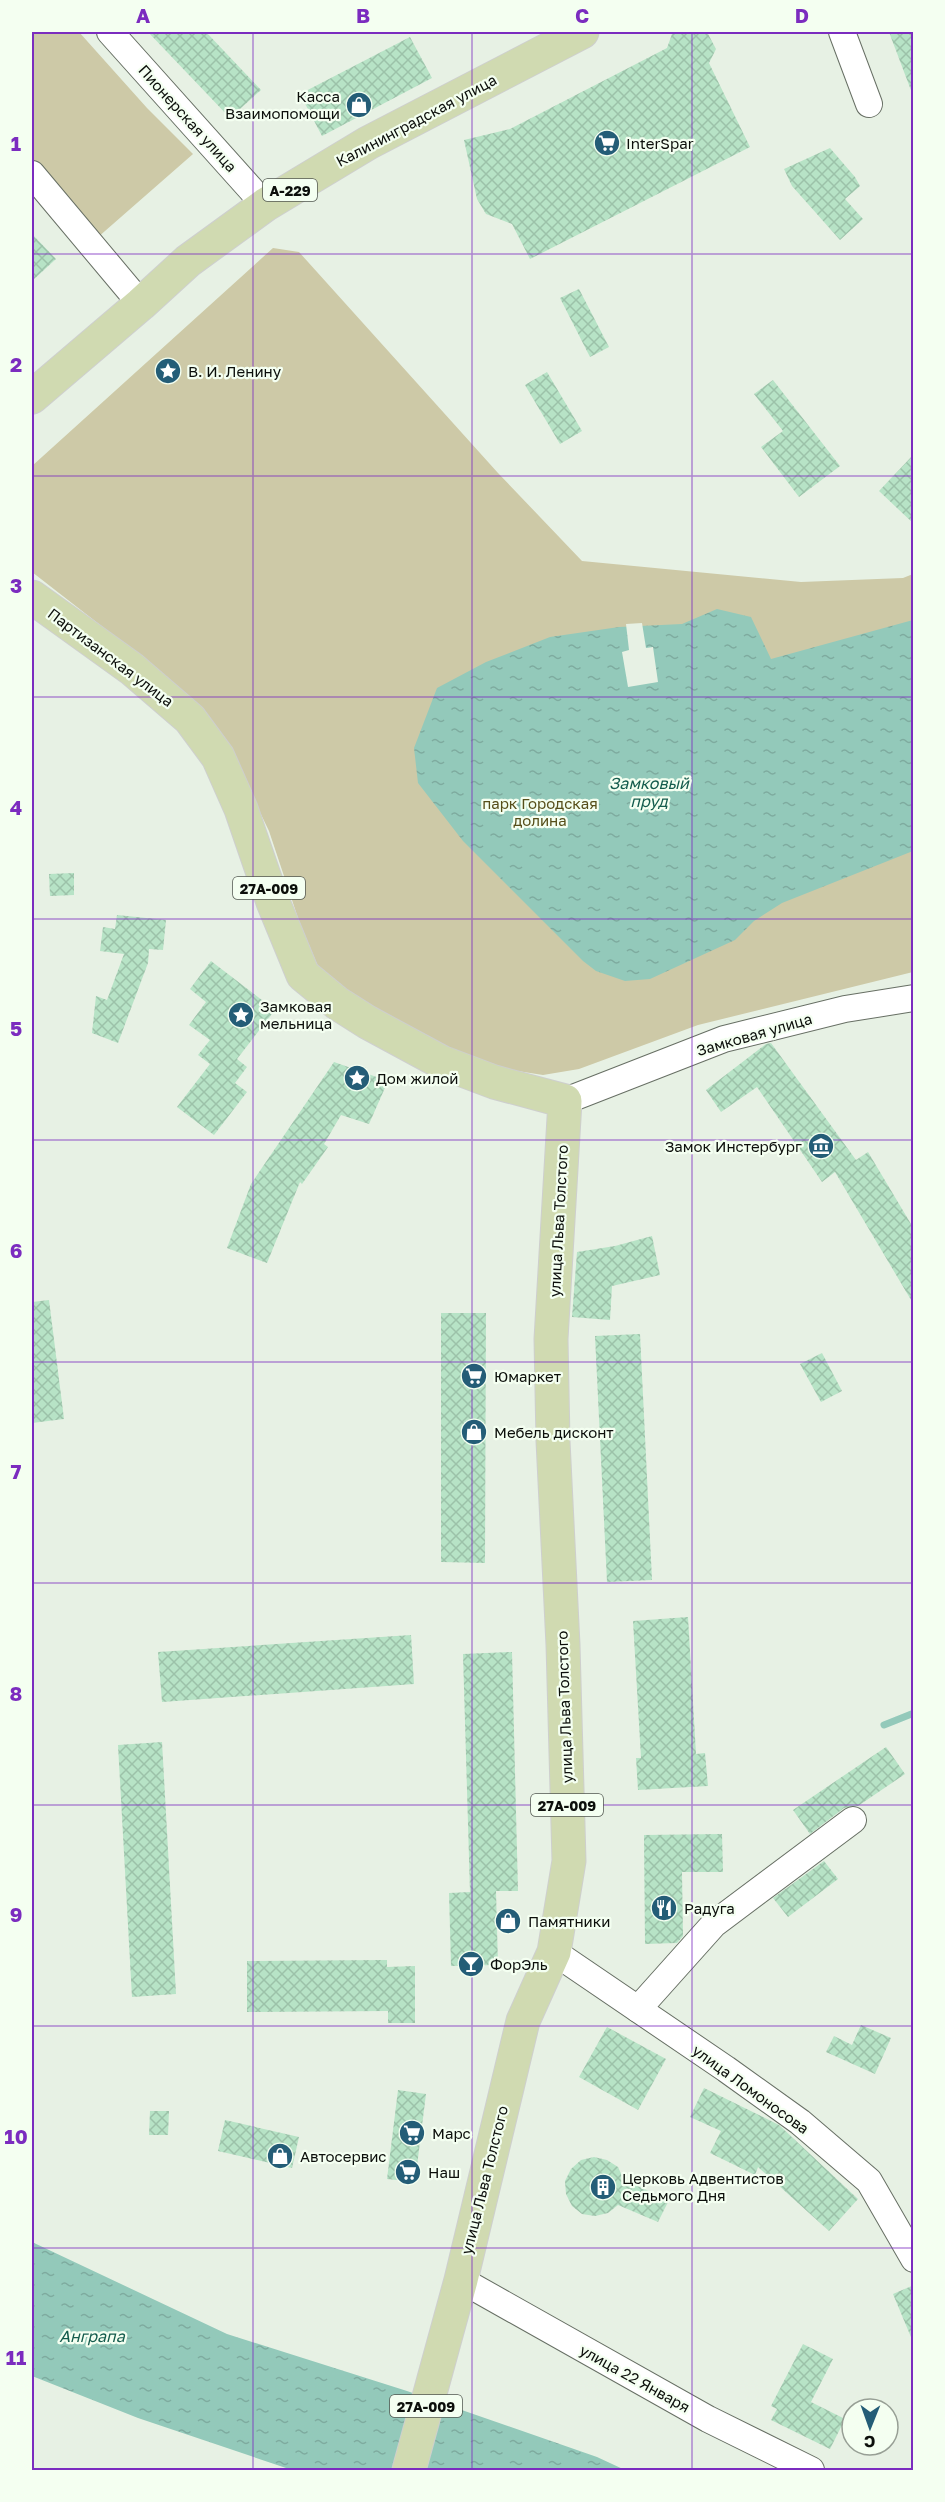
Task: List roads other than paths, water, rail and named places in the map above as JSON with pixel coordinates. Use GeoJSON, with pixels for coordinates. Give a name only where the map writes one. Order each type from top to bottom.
{"type":"FeatureCollection","features":[{"type":"Feature","properties":{"kind":"main road","name":"Калининградская улица"},"geometry":{"type":"LineString","coordinates":[[32,397],[188,261],[265,205],[368,143],[582,32]]}},
{"type":"Feature","properties":{"kind":"main road","name":"Партизанская улица"},"geometry":{"type":"LineString","coordinates":[[32,597],[132,669],[190,719],[218,757],[242,809],[273,902],[303,975],[337,1003],[366,1022],[441,1062],[494,1082],[565,1101]]}},
{"type":"Feature","properties":{"kind":"main road","name":"улица Льва Толстого"},"geometry":{"type":"LineString","coordinates":[[409,2470],[461,2280],[524,2021],[554,1952],[569,1861],[551,1339],[565,1101]]}},
{"type":"Feature","properties":{"kind":"street","name":"Пионерская улица"},"geometry":{"type":"LineString","coordinates":[[110,32],[265,205]]}},
{"type":"Feature","properties":{"kind":"street"},"geometry":{"type":"LineString","coordinates":[[842,32],[869,104]]}},
{"type":"Feature","properties":{"kind":"street"},"geometry":{"type":"LineString","coordinates":[[32,174],[141,304]]}},
{"type":"Feature","properties":{"kind":"street","name":"Замковая улица"},"geometry":{"type":"LineString","coordinates":[[565,1101],[724,1039],[845,1009],[914,998]]}},
{"type":"Feature","properties":{"kind":"street"},"geometry":{"type":"LineString","coordinates":[[638,2009],[714,1924],[853,1820]]}},
{"type":"Feature","properties":{"kind":"street","name":"улица Ломоносова"},"geometry":{"type":"LineString","coordinates":[[554,1952],[800,2122],[869,2181],[914,2259]]}},
{"type":"Feature","properties":{"kind":"street","name":"улица 22 Января"},"geometry":{"type":"LineString","coordinates":[[461,2280],[708,2419],[811,2470]]}},
{"type":"Feature","properties":{"kind":"water","name":"Замковый пруд"},"geometry":{"type":"Polygon","coordinates":[[[717,609],[751,617],[771,659],[913,620],[913,851],[782,903],[754,921],[735,940],[650,979],[625,981],[596,971],[583,961],[463,841],[418,783],[414,748],[437,688],[486,662],[550,637],[619,627],[682,624],[717,609]]]}},
{"type":"Feature","properties":{"kind":"water","name":"Анграпа"},"geometry":{"type":"Polygon","coordinates":[[[32,2242],[227,2334],[407,2391],[597,2457],[625,2470],[292,2470],[138,2418],[32,2376],[32,2242]]]}},
{"type":"Feature","properties":{"kind":"waterway"},"geometry":{"type":"LineString","coordinates":[[884,1725],[914,1713]]}},
{"type":"Feature","properties":{"kind":"place","name":"Касса Взаимопомощи"},"geometry":{"type":"Point","coordinates":[359,105]}},
{"type":"Feature","properties":{"kind":"place","name":"InterSpar"},"geometry":{"type":"Point","coordinates":[607,143]}},
{"type":"Feature","properties":{"kind":"place","name":"В. И. Ленину"},"geometry":{"type":"Point","coordinates":[168,371]}},
{"type":"Feature","properties":{"kind":"place","name":"Замковая мельница"},"geometry":{"type":"Point","coordinates":[241,1015]}},
{"type":"Feature","properties":{"kind":"place","name":"Дом жилой"},"geometry":{"type":"Point","coordinates":[357,1078]}},
{"type":"Feature","properties":{"kind":"place","name":"Замок Инстербург"},"geometry":{"type":"Point","coordinates":[821,1146]}},
{"type":"Feature","properties":{"kind":"place","name":"Юмаркет"},"geometry":{"type":"Point","coordinates":[474,1376]}},
{"type":"Feature","properties":{"kind":"place","name":"Мебель дисконт"},"geometry":{"type":"Point","coordinates":[474,1432]}},
{"type":"Feature","properties":{"kind":"place","name":"Радуга"},"geometry":{"type":"Point","coordinates":[664,1908]}},
{"type":"Feature","properties":{"kind":"place","name":"Памятники"},"geometry":{"type":"Point","coordinates":[508,1921]}},
{"type":"Feature","properties":{"kind":"place","name":"ФорЭль"},"geometry":{"type":"Point","coordinates":[471,1964]}},
{"type":"Feature","properties":{"kind":"place","name":"Марс"},"geometry":{"type":"Point","coordinates":[412,2133]}},
{"type":"Feature","properties":{"kind":"place","name":"Автосервис"},"geometry":{"type":"Point","coordinates":[280,2156]}},
{"type":"Feature","properties":{"kind":"place","name":"Наш"},"geometry":{"type":"Point","coordinates":[408,2172]}},
{"type":"Feature","properties":{"kind":"place","name":"Церковь Адвентистов Седьмого Дня"},"geometry":{"type":"Point","coordinates":[603,2187]}},
{"type":"Feature","properties":{"kind":"park label","name":"парк Городская долина"},"geometry":{"type":"Point","coordinates":[540,812]}}]}
